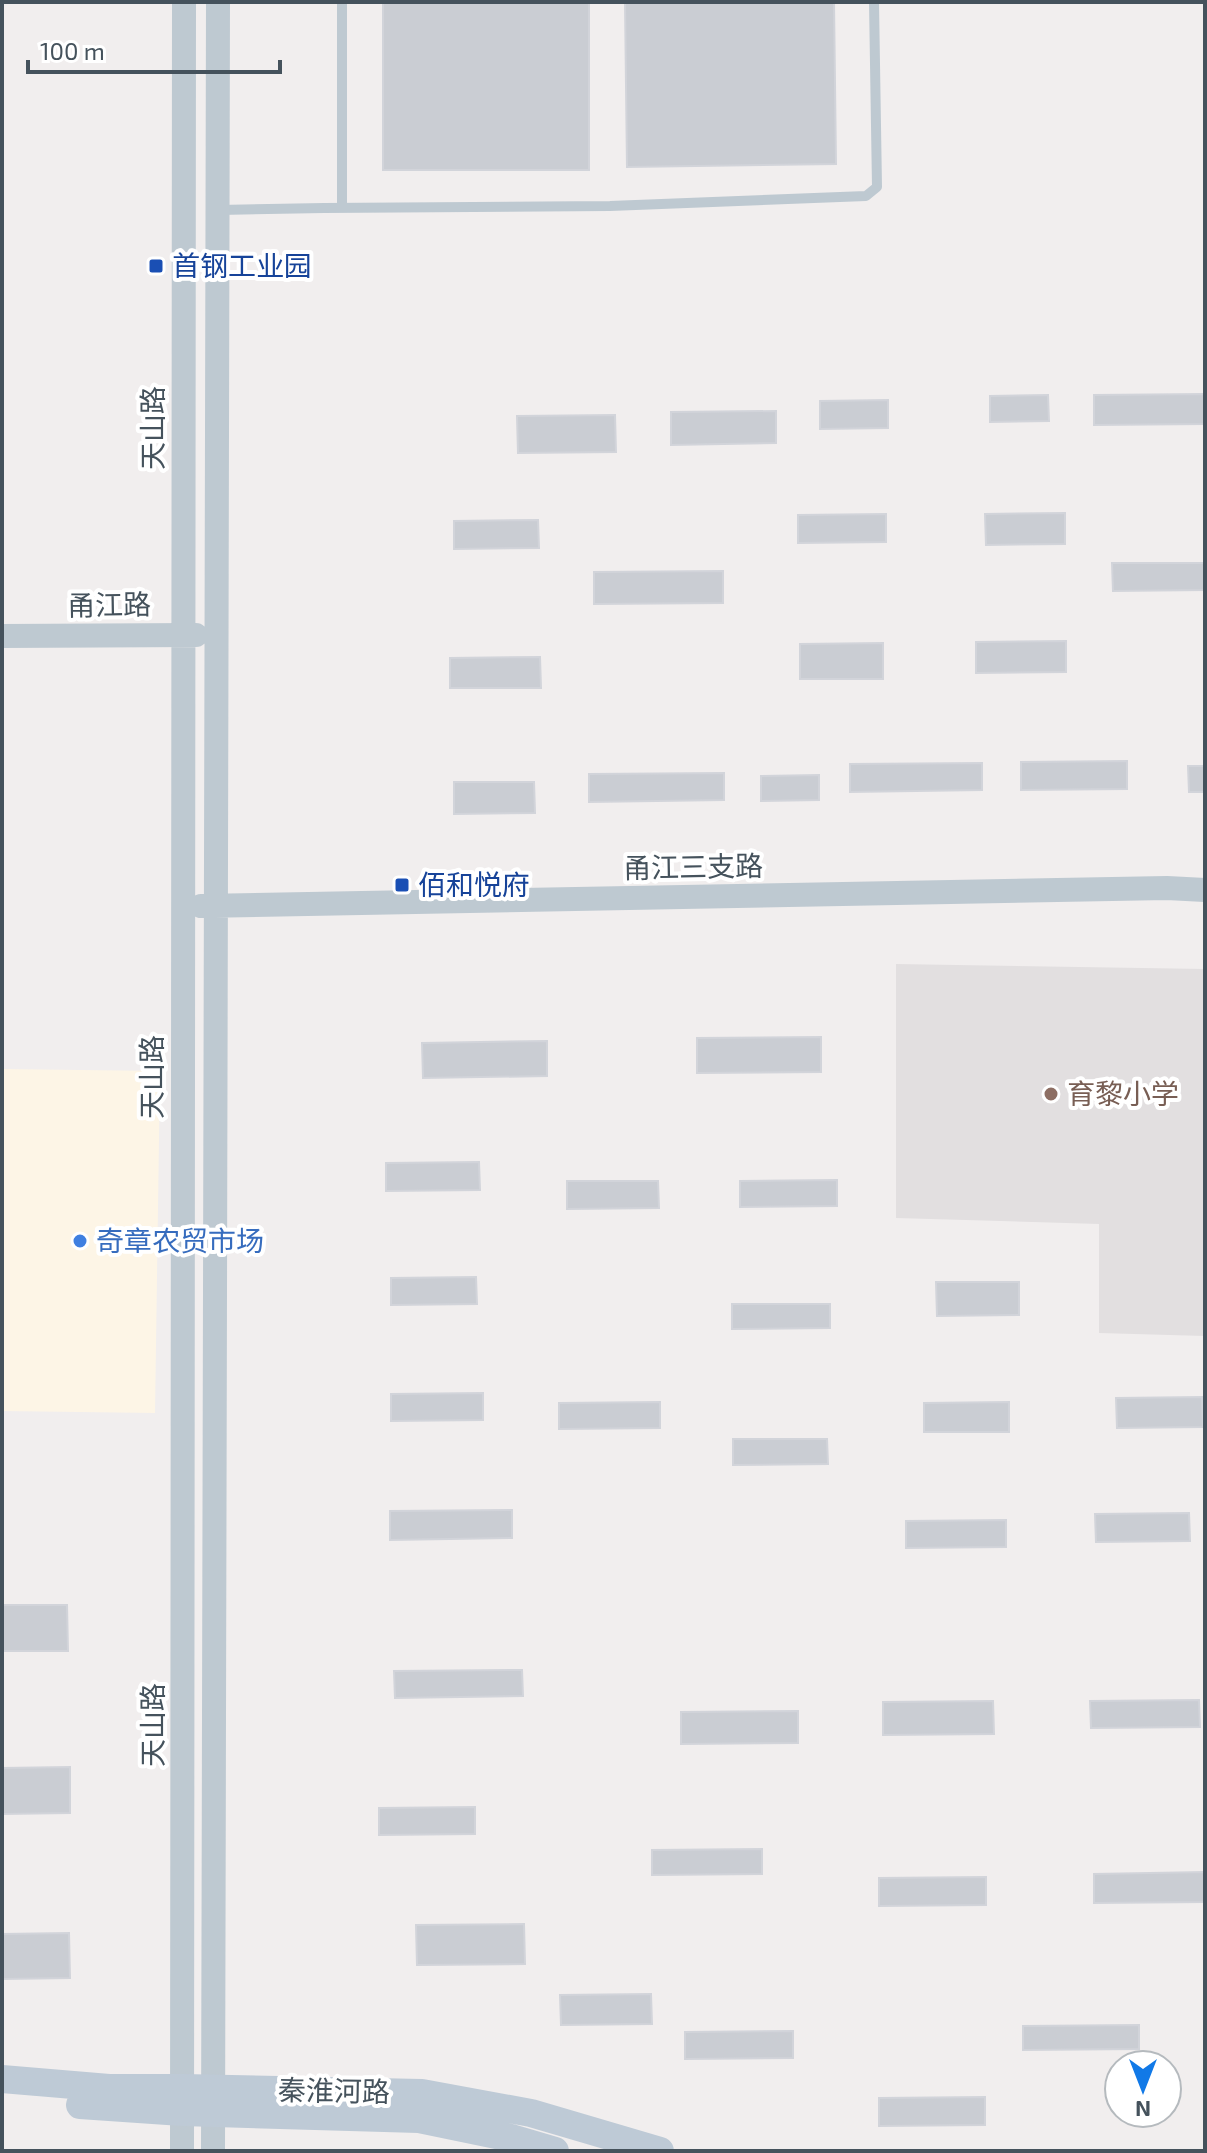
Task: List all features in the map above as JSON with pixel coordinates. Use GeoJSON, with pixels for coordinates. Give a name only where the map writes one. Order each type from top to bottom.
{"type":"FeatureCollection","features":[{"type":"Feature","properties":{"kind":"main road","name":"秦淮河路"},"geometry":{"type":"LineString","coordinates":[[2,2079],[109,2088],[183,2100]]}},
{"type":"Feature","properties":{"kind":"main road","name":"秦淮河路"},"geometry":{"type":"LineString","coordinates":[[2,2095],[47,2102],[422,2093],[531,2113],[660,2151]]}},
{"type":"Feature","properties":{"kind":"main road","name":"秦淮河路"},"geometry":{"type":"LineString","coordinates":[[212,2100],[419,2119],[511,2138],[555,2151]]}},
{"type":"Feature","properties":{"kind":"street","name":"天山路"},"geometry":{"type":"LineString","coordinates":[[182,2151],[184,2]]}},
{"type":"Feature","properties":{"kind":"street"},"geometry":{"type":"LineString","coordinates":[[213,2151],[218,2]]}},
{"type":"Feature","properties":{"kind":"street","name":"甬江路"},"geometry":{"type":"LineString","coordinates":[[2,636],[216,635]]}},
{"type":"Feature","properties":{"kind":"street","name":"甬江三支路"},"geometry":{"type":"LineString","coordinates":[[182,906],[1151,888],[1205,890]]}},
{"type":"Feature","properties":{"kind":"lane"},"geometry":{"type":"LineString","coordinates":[[342,2],[342,208]]}},
{"type":"Feature","properties":{"kind":"lane"},"geometry":{"type":"LineString","coordinates":[[217,210],[610,206],[866,196],[877,187],[874,2]]}},
{"type":"Feature","properties":{"kind":"shaded area","name":"育黎小学"},"geometry":{"type":"Polygon","coordinates":[[[896,964],[1205,969],[1205,1336],[1099,1333],[1099,1224],[896,1218],[896,964]]]}},
{"type":"Feature","properties":{"kind":"shaded area","name":"奇章农贸市场"},"geometry":{"type":"Polygon","coordinates":[[[2,1069],[160,1071],[155,1413],[2,1411],[2,1069]]]}},
{"type":"Feature","properties":{"kind":"building"},"geometry":{"type":"Polygon","coordinates":[[[383,2],[589,2],[589,170],[383,170],[383,2]]]}},
{"type":"Feature","properties":{"kind":"building"},"geometry":{"type":"Polygon","coordinates":[[[625,2],[834,2],[836,164],[627,167],[625,2]]]}},
{"type":"Feature","properties":{"kind":"building"},"geometry":{"type":"Polygon","coordinates":[[[1205,394],[1205,424],[1094,425],[1094,395],[1205,394]]]}},
{"type":"Feature","properties":{"kind":"building"},"geometry":{"type":"Polygon","coordinates":[[[1048,395],[1049,421],[990,422],[990,396],[1048,395]]]}},
{"type":"Feature","properties":{"kind":"building"},"geometry":{"type":"Polygon","coordinates":[[[888,400],[888,428],[820,429],[820,401],[888,400]]]}},
{"type":"Feature","properties":{"kind":"building"},"geometry":{"type":"Polygon","coordinates":[[[776,411],[776,443],[671,445],[671,412],[776,411]]]}},
{"type":"Feature","properties":{"kind":"building"},"geometry":{"type":"Polygon","coordinates":[[[615,415],[616,452],[518,453],[517,416],[615,415]]]}},
{"type":"Feature","properties":{"kind":"building"},"geometry":{"type":"Polygon","coordinates":[[[1065,513],[1065,544],[986,545],[985,514],[1065,513]]]}},
{"type":"Feature","properties":{"kind":"building"},"geometry":{"type":"Polygon","coordinates":[[[886,514],[886,542],[798,543],[798,515],[886,514]]]}},
{"type":"Feature","properties":{"kind":"building"},"geometry":{"type":"Polygon","coordinates":[[[538,520],[539,548],[454,549],[454,521],[538,520]]]}},
{"type":"Feature","properties":{"kind":"building"},"geometry":{"type":"Polygon","coordinates":[[[1112,563],[1205,563],[1205,590],[1113,591],[1112,563]]]}},
{"type":"Feature","properties":{"kind":"building"},"geometry":{"type":"Polygon","coordinates":[[[723,571],[723,603],[594,604],[594,572],[723,571]]]}},
{"type":"Feature","properties":{"kind":"building"},"geometry":{"type":"Polygon","coordinates":[[[1066,641],[1066,672],[976,673],[976,642],[1066,641]]]}},
{"type":"Feature","properties":{"kind":"building"},"geometry":{"type":"Polygon","coordinates":[[[883,643],[883,679],[800,679],[800,644],[883,643]]]}},
{"type":"Feature","properties":{"kind":"building"},"geometry":{"type":"Polygon","coordinates":[[[540,657],[541,688],[450,688],[450,658],[540,657]]]}},
{"type":"Feature","properties":{"kind":"building"},"geometry":{"type":"Polygon","coordinates":[[[1127,761],[1127,789],[1021,790],[1021,762],[1127,761]]]}},
{"type":"Feature","properties":{"kind":"building"},"geometry":{"type":"Polygon","coordinates":[[[982,763],[982,790],[850,792],[850,764],[982,763]]]}},
{"type":"Feature","properties":{"kind":"building"},"geometry":{"type":"Polygon","coordinates":[[[1188,766],[1205,766],[1205,792],[1189,792],[1188,766]]]}},
{"type":"Feature","properties":{"kind":"building"},"geometry":{"type":"Polygon","coordinates":[[[724,773],[724,800],[589,802],[589,774],[724,773]]]}},
{"type":"Feature","properties":{"kind":"building"},"geometry":{"type":"Polygon","coordinates":[[[819,775],[819,800],[761,801],[761,776],[819,775]]]}},
{"type":"Feature","properties":{"kind":"building"},"geometry":{"type":"Polygon","coordinates":[[[454,782],[534,782],[535,813],[454,814],[454,782]]]}},
{"type":"Feature","properties":{"kind":"building"},"geometry":{"type":"Polygon","coordinates":[[[821,1037],[821,1072],[697,1073],[697,1038],[821,1037]]]}},
{"type":"Feature","properties":{"kind":"building"},"geometry":{"type":"Polygon","coordinates":[[[547,1041],[547,1076],[423,1078],[422,1043],[547,1041]]]}},
{"type":"Feature","properties":{"kind":"building"},"geometry":{"type":"Polygon","coordinates":[[[479,1162],[480,1190],[386,1191],[386,1163],[479,1162]]]}},
{"type":"Feature","properties":{"kind":"building"},"geometry":{"type":"Polygon","coordinates":[[[837,1180],[837,1206],[740,1207],[740,1181],[837,1180]]]}},
{"type":"Feature","properties":{"kind":"building"},"geometry":{"type":"Polygon","coordinates":[[[567,1181],[658,1181],[659,1208],[567,1209],[567,1181]]]}},
{"type":"Feature","properties":{"kind":"building"},"geometry":{"type":"Polygon","coordinates":[[[476,1277],[477,1304],[391,1305],[391,1278],[476,1277]]]}},
{"type":"Feature","properties":{"kind":"building"},"geometry":{"type":"Polygon","coordinates":[[[936,1282],[1019,1282],[1019,1315],[937,1316],[936,1282]]]}},
{"type":"Feature","properties":{"kind":"building"},"geometry":{"type":"Polygon","coordinates":[[[732,1304],[830,1304],[830,1328],[732,1329],[732,1304]]]}},
{"type":"Feature","properties":{"kind":"building"},"geometry":{"type":"Polygon","coordinates":[[[483,1393],[483,1420],[391,1421],[391,1394],[483,1393]]]}},
{"type":"Feature","properties":{"kind":"building"},"geometry":{"type":"Polygon","coordinates":[[[1202,1397],[1203,1427],[1117,1428],[1116,1398],[1202,1397]]]}},
{"type":"Feature","properties":{"kind":"building"},"geometry":{"type":"Polygon","coordinates":[[[660,1402],[660,1428],[559,1429],[559,1403],[660,1402]]]}},
{"type":"Feature","properties":{"kind":"building"},"geometry":{"type":"Polygon","coordinates":[[[1009,1402],[1009,1432],[924,1432],[924,1403],[1009,1402]]]}},
{"type":"Feature","properties":{"kind":"building"},"geometry":{"type":"Polygon","coordinates":[[[733,1439],[827,1439],[828,1464],[733,1465],[733,1439]]]}},
{"type":"Feature","properties":{"kind":"building"},"geometry":{"type":"Polygon","coordinates":[[[512,1510],[512,1538],[390,1540],[390,1511],[512,1510]]]}},
{"type":"Feature","properties":{"kind":"building"},"geometry":{"type":"Polygon","coordinates":[[[1189,1513],[1190,1541],[1096,1542],[1095,1514],[1189,1513]]]}},
{"type":"Feature","properties":{"kind":"building"},"geometry":{"type":"Polygon","coordinates":[[[1006,1520],[1006,1547],[906,1548],[906,1521],[1006,1520]]]}},
{"type":"Feature","properties":{"kind":"building"},"geometry":{"type":"Polygon","coordinates":[[[2,1605],[67,1605],[68,1651],[2,1651],[2,1605]]]}},
{"type":"Feature","properties":{"kind":"building"},"geometry":{"type":"Polygon","coordinates":[[[522,1670],[523,1696],[395,1698],[394,1671],[522,1670]]]}},
{"type":"Feature","properties":{"kind":"building"},"geometry":{"type":"Polygon","coordinates":[[[1199,1700],[1200,1727],[1091,1728],[1090,1701],[1199,1700]]]}},
{"type":"Feature","properties":{"kind":"building"},"geometry":{"type":"Polygon","coordinates":[[[993,1701],[994,1734],[883,1735],[883,1702],[993,1701]]]}},
{"type":"Feature","properties":{"kind":"building"},"geometry":{"type":"Polygon","coordinates":[[[798,1711],[798,1743],[681,1744],[681,1712],[798,1711]]]}},
{"type":"Feature","properties":{"kind":"building"},"geometry":{"type":"Polygon","coordinates":[[[70,1767],[70,1813],[2,1814],[2,1768],[70,1767]]]}},
{"type":"Feature","properties":{"kind":"building"},"geometry":{"type":"Polygon","coordinates":[[[475,1807],[475,1834],[379,1835],[379,1808],[475,1807]]]}},
{"type":"Feature","properties":{"kind":"building"},"geometry":{"type":"Polygon","coordinates":[[[762,1849],[762,1874],[652,1875],[652,1850],[762,1849]]]}},
{"type":"Feature","properties":{"kind":"building"},"geometry":{"type":"Polygon","coordinates":[[[1205,1872],[1205,1902],[1094,1903],[1094,1874],[1205,1872]]]}},
{"type":"Feature","properties":{"kind":"building"},"geometry":{"type":"Polygon","coordinates":[[[986,1877],[986,1905],[879,1906],[879,1878],[986,1877]]]}},
{"type":"Feature","properties":{"kind":"building"},"geometry":{"type":"Polygon","coordinates":[[[524,1924],[525,1964],[417,1965],[416,1925],[524,1924]]]}},
{"type":"Feature","properties":{"kind":"building"},"geometry":{"type":"Polygon","coordinates":[[[69,1933],[70,1978],[2,1979],[2,1934],[69,1933]]]}},
{"type":"Feature","properties":{"kind":"building"},"geometry":{"type":"Polygon","coordinates":[[[651,1994],[652,2024],[561,2025],[560,1995],[651,1994]]]}},
{"type":"Feature","properties":{"kind":"building"},"geometry":{"type":"Polygon","coordinates":[[[1139,2025],[1139,2049],[1023,2050],[1023,2026],[1139,2025]]]}},
{"type":"Feature","properties":{"kind":"building"},"geometry":{"type":"Polygon","coordinates":[[[793,2031],[793,2058],[685,2059],[685,2032],[793,2031]]]}},
{"type":"Feature","properties":{"kind":"building"},"geometry":{"type":"Polygon","coordinates":[[[985,2097],[985,2125],[879,2126],[879,2098],[985,2097]]]}},
{"type":"Feature","properties":{"kind":"place","name":"首钢工业园"},"geometry":{"type":"Point","coordinates":[156,266]}},
{"type":"Feature","properties":{"kind":"place","name":"佰和悦府"},"geometry":{"type":"Point","coordinates":[402,885]}},
{"type":"Feature","properties":{"kind":"place","name":"育黎小学"},"geometry":{"type":"Point","coordinates":[1051,1094]}},
{"type":"Feature","properties":{"kind":"place","name":"奇章农贸市场"},"geometry":{"type":"Point","coordinates":[80,1241]}}]}
